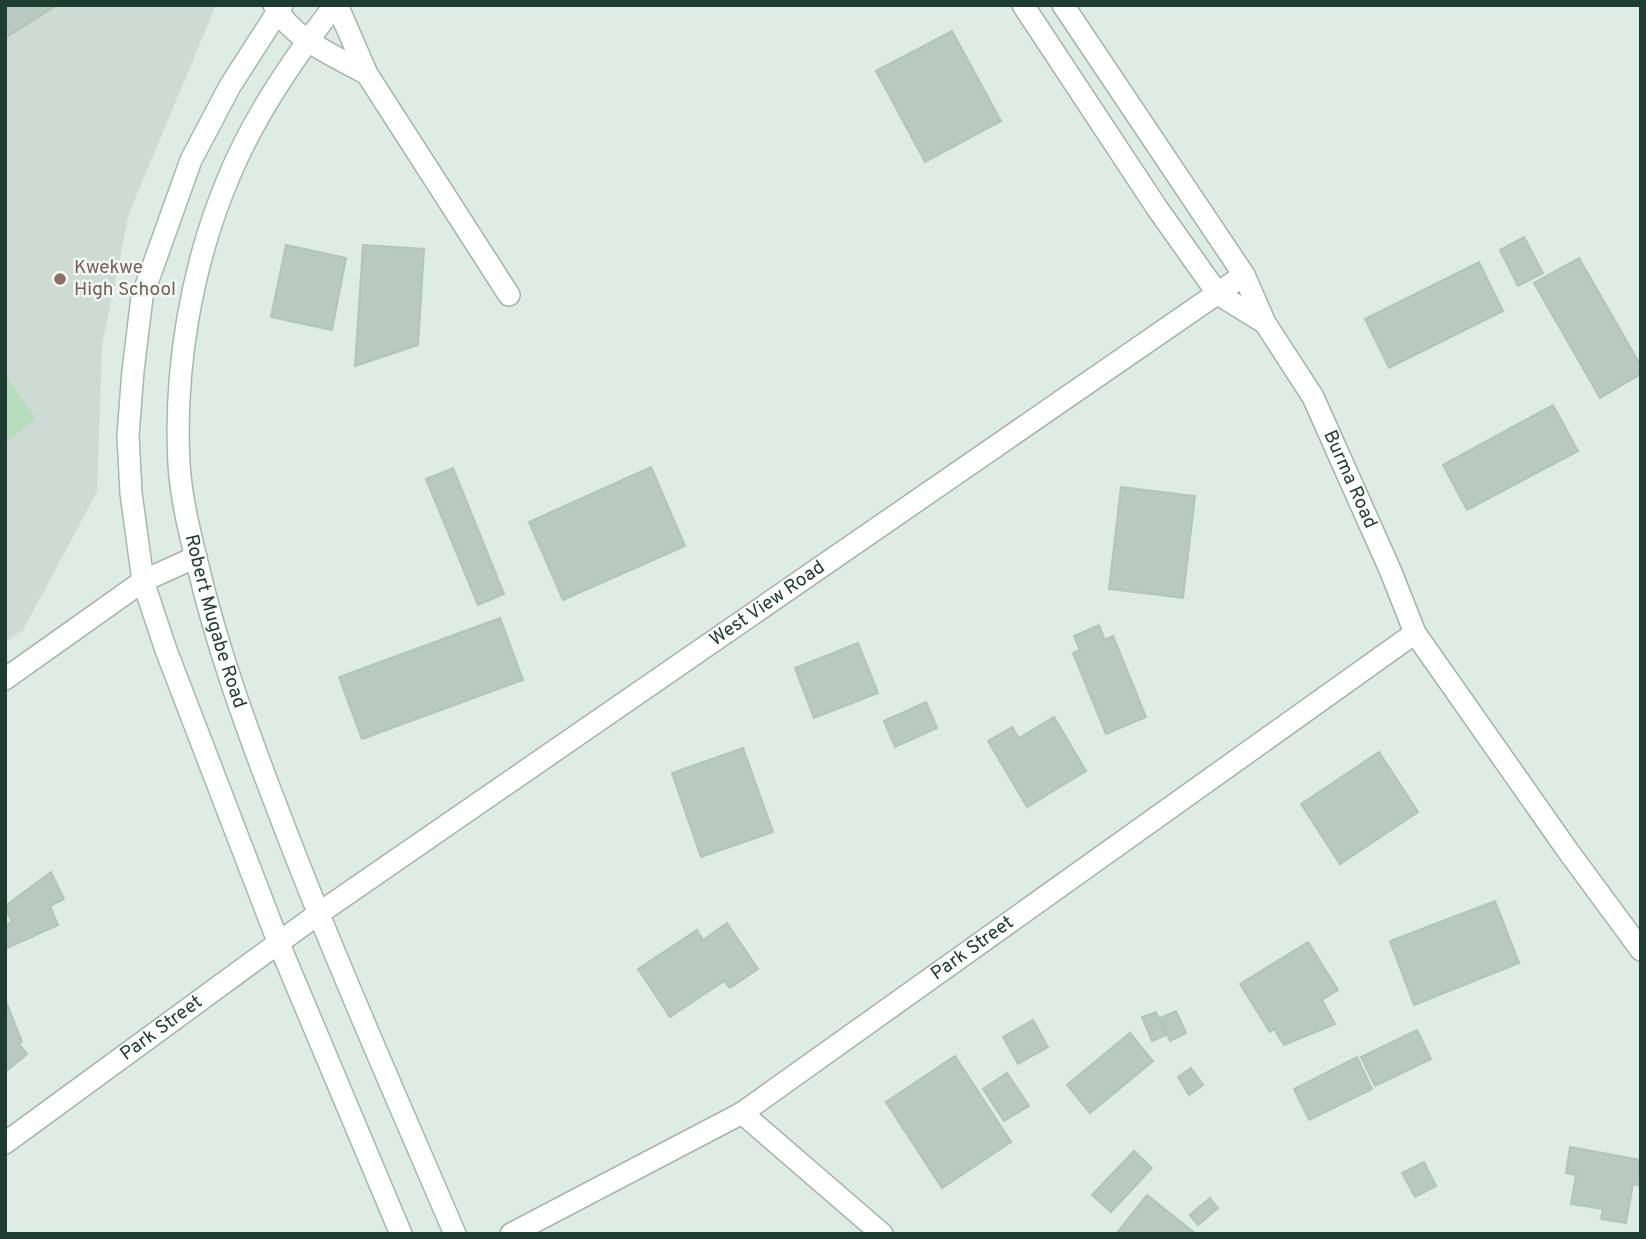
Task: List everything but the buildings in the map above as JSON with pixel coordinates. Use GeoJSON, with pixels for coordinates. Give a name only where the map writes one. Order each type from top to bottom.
{"type":"FeatureCollection","features":[{"type":"Feature","properties":{"kind":"street","name":"Robert Mugabe Road"},"geometry":{"type":"LineString","coordinates":[[336,5],[307,41],[245,142],[211,225],[193,296],[185,346],[180,397],[179,466],[186,515],[222,656],[254,747],[318,914],[455,1234]]}},
{"type":"Feature","properties":{"kind":"street"},"geometry":{"type":"LineString","coordinates":[[336,5],[367,74],[509,295]]}},
{"type":"Feature","properties":{"kind":"street"},"geometry":{"type":"LineString","coordinates":[[1023,5],[1127,163],[1218,294],[1265,323]]}},
{"type":"Feature","properties":{"kind":"street","name":"Burma Road"},"geometry":{"type":"LineString","coordinates":[[1063,5],[1244,275],[1265,323],[1313,397],[1391,572],[1415,633],[1641,950]]}},
{"type":"Feature","properties":{"kind":"street"},"geometry":{"type":"LineString","coordinates":[[367,74],[307,41],[278,7],[230,86],[191,160],[142,297],[128,435],[131,493],[144,581],[180,689],[279,944],[401,1234]]}},
{"type":"Feature","properties":{"kind":"street","name":"West View Road"},"geometry":{"type":"LineString","coordinates":[[318,914],[1244,275]]}},
{"type":"Feature","properties":{"kind":"street"},"geometry":{"type":"LineString","coordinates":[[5,679],[144,581],[196,557]]}},
{"type":"Feature","properties":{"kind":"street","name":"Park Street"},"geometry":{"type":"LineString","coordinates":[[511,1234],[742,1113],[1415,633]]}},
{"type":"Feature","properties":{"kind":"street","name":"Park Street"},"geometry":{"type":"LineString","coordinates":[[5,1143],[318,914]]}},
{"type":"Feature","properties":{"kind":"street"},"geometry":{"type":"LineString","coordinates":[[742,1113],[882,1234]]}},
{"type":"Feature","properties":{"kind":"shaded area","name":"Kwekwe High School"},"geometry":{"type":"Polygon","coordinates":[[[5,5],[216,5],[129,213],[102,345],[97,492],[23,630],[5,642],[5,5]]]}},
{"type":"Feature","properties":{"kind":"green space"},"geometry":{"type":"Polygon","coordinates":[[[5,374],[36,419],[5,443],[5,374]]]}},
{"type":"Feature","properties":{"kind":"place","name":"Kwekwe High School"},"geometry":{"type":"Point","coordinates":[60,279]}}]}
